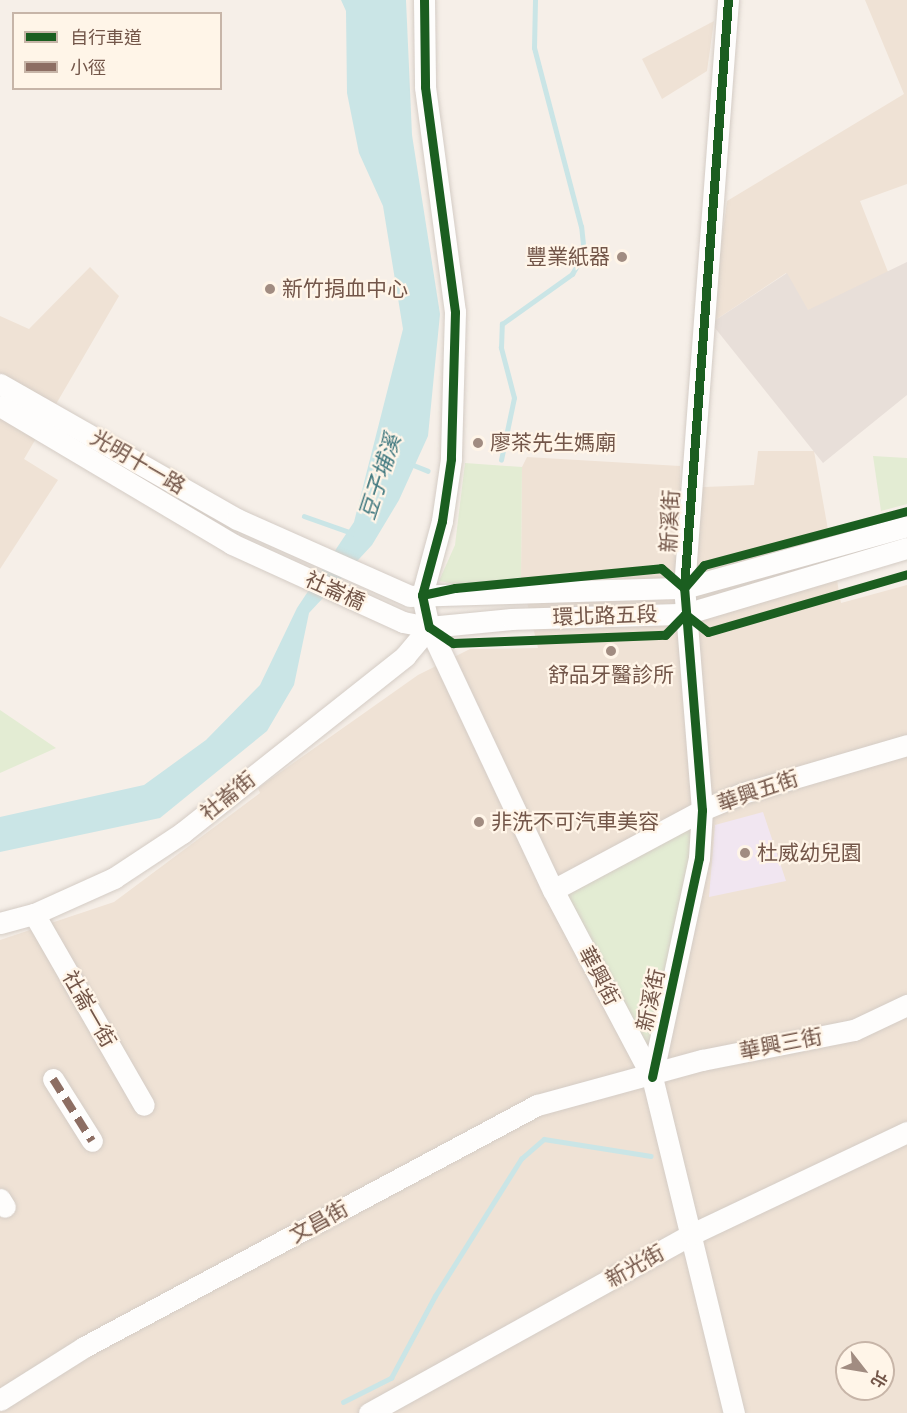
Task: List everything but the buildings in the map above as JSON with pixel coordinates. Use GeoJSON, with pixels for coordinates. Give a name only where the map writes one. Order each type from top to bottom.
{"type":"FeatureCollection","features":[{"type":"Feature","properties":{"kind":"street"},"geometry":{"type":"LineString","coordinates":[[416,596],[441,521],[450,459],[455,312],[425,87],[424,0]]}},
{"type":"Feature","properties":{"kind":"street","name":"新溪街"},"geometry":{"type":"LineString","coordinates":[[652,1077],[685,933],[699,858],[702,810],[684,588],[728,0]]}},
{"type":"Feature","properties":{"kind":"street","name":"光明十一路"},"geometry":{"type":"LineString","coordinates":[[0,384],[237,519],[277,538]]}},
{"type":"Feature","properties":{"kind":"street","name":"光明十一路"},"geometry":{"type":"LineString","coordinates":[[0,406],[232,544],[266,560]]}},
{"type":"Feature","properties":{"kind":"street","name":"環北路五段"},"geometry":{"type":"LineString","coordinates":[[416,596],[684,588],[907,526]]}},
{"type":"Feature","properties":{"kind":"street","name":"社崙橋"},"geometry":{"type":"LineString","coordinates":[[277,538],[416,596]]}},
{"type":"Feature","properties":{"kind":"street","name":"環北路五段"},"geometry":{"type":"LineString","coordinates":[[403,622],[429,627],[512,619],[685,614],[907,548]]}},
{"type":"Feature","properties":{"kind":"street","name":"社崙橋"},"geometry":{"type":"LineString","coordinates":[[266,560],[403,622]]}},
{"type":"Feature","properties":{"kind":"street","name":"華興街"},"geometry":{"type":"LineString","coordinates":[[416,596],[553,890],[652,1077],[734,1413]]}},
{"type":"Feature","properties":{"kind":"street","name":"社崙街"},"geometry":{"type":"LineString","coordinates":[[0,923],[34,914],[114,878],[182,833],[405,656],[429,627]]}},
{"type":"Feature","properties":{"kind":"street","name":"華興五街"},"geometry":{"type":"LineString","coordinates":[[553,890],[702,810],[743,793],[907,745]]}},
{"type":"Feature","properties":{"kind":"street","name":"社崙一街"},"geometry":{"type":"LineString","coordinates":[[34,914],[144,1105]]}},
{"type":"Feature","properties":{"kind":"street","name":"華興三街"},"geometry":{"type":"LineString","coordinates":[[652,1077],[702,1060],[854,1030],[907,1005]]}},
{"type":"Feature","properties":{"kind":"street","name":"文昌街"},"geometry":{"type":"LineString","coordinates":[[0,1400],[84,1347],[537,1105],[652,1077]]}},
{"type":"Feature","properties":{"kind":"street"},"geometry":{"type":"LineString","coordinates":[[53,1078],[92,1141]]}},
{"type":"Feature","properties":{"kind":"street","name":"新光街"},"geometry":{"type":"LineString","coordinates":[[369,1413],[692,1234],[907,1131]]}},
{"type":"Feature","properties":{"kind":"street"},"geometry":{"type":"LineString","coordinates":[[0,1405],[5,1413]]}},
{"type":"Feature","properties":{"kind":"shaded area"},"geometry":{"type":"Polygon","coordinates":[[[865,0],[907,0],[907,184],[860,201],[888,272],[808,311],[786,273],[711,323],[727,201],[904,94],[865,0]]]}},
{"type":"Feature","properties":{"kind":"shaded area"},"geometry":{"type":"Polygon","coordinates":[[[714,21],[707,71],[662,99],[642,59],[714,21]]]}},
{"type":"Feature","properties":{"kind":"shaded area"},"geometry":{"type":"Polygon","coordinates":[[[907,262],[907,395],[823,463],[711,323],[787,273],[808,310],[907,262]]]}},
{"type":"Feature","properties":{"kind":"shaded area"},"geometry":{"type":"Polygon","coordinates":[[[90,267],[119,296],[24,459],[58,480],[0,569],[0,316],[29,329],[90,267]]]}},
{"type":"Feature","properties":{"kind":"shaded area"},"geometry":{"type":"Polygon","coordinates":[[[758,451],[814,451],[841,603],[907,585],[907,1413],[0,1413],[0,940],[114,902],[260,793],[258,788],[418,675],[470,649],[538,648],[521,577],[522,467],[527,457],[680,466],[680,488],[754,485],[758,451]]]}},
{"type":"Feature","properties":{"kind":"shaded area","name":"杜威幼兒園"},"geometry":{"type":"Polygon","coordinates":[[[763,812],[786,881],[709,897],[715,825],[763,812]]]}},
{"type":"Feature","properties":{"kind":"green space"},"geometry":{"type":"Polygon","coordinates":[[[873,456],[907,458],[907,504],[881,511],[873,456]]]}},
{"type":"Feature","properties":{"kind":"green space"},"geometry":{"type":"Polygon","coordinates":[[[465,463],[522,467],[521,577],[461,585],[439,581],[455,545],[465,463]]]}},
{"type":"Feature","properties":{"kind":"green space"},"geometry":{"type":"Polygon","coordinates":[[[0,710],[56,748],[0,773],[0,710]]]}},
{"type":"Feature","properties":{"kind":"green space"},"geometry":{"type":"Polygon","coordinates":[[[696,826],[650,1055],[566,893],[696,826]]]}},
{"type":"Feature","properties":{"kind":"water","name":"豆子埔溪"},"geometry":{"type":"Polygon","coordinates":[[[341,0],[406,0],[412,135],[440,314],[428,436],[399,500],[372,545],[309,613],[294,685],[267,731],[160,818],[0,852],[0,817],[144,785],[206,740],[260,685],[297,608],[354,522],[403,329],[383,206],[359,153],[347,93],[346,11],[341,0]]]}},
{"type":"Feature","properties":{"kind":"waterway"},"geometry":{"type":"LineString","coordinates":[[501,460],[514,398],[501,348],[502,324],[572,274],[584,254],[581,227],[534,48],[535,0]]}},
{"type":"Feature","properties":{"kind":"waterway"},"geometry":{"type":"LineString","coordinates":[[411,464],[428,471]]}},
{"type":"Feature","properties":{"kind":"waterway"},"geometry":{"type":"LineString","coordinates":[[304,516],[352,533]]}},
{"type":"Feature","properties":{"kind":"waterway"},"geometry":{"type":"LineString","coordinates":[[343,1402],[391,1378],[435,1296],[521,1159],[544,1139],[651,1156]]}},
{"type":"Feature","properties":{"kind":"marked path"},"geometry":{"type":"LineString","coordinates":[[53,1079],[92,1141]]}},
{"type":"Feature","properties":{"kind":"cycle path"},"geometry":{"type":"LineString","coordinates":[[424,0],[425,87],[455,312],[451,459],[442,521],[422,595],[429,627],[453,643],[665,635],[685,614],[708,632],[907,574]]}},
{"type":"Feature","properties":{"kind":"cycle path"},"geometry":{"type":"LineString","coordinates":[[652,1077],[699,858],[702,810],[684,588],[728,0]]}},
{"type":"Feature","properties":{"kind":"cycle path"},"geometry":{"type":"LineString","coordinates":[[422,595],[455,588],[661,568],[684,588],[704,565],[907,511]]}},
{"type":"Feature","properties":{"kind":"place","name":"豐業紙器"},"geometry":{"type":"Point","coordinates":[622,257]}},
{"type":"Feature","properties":{"kind":"place","name":"新竹捐血中心"},"geometry":{"type":"Point","coordinates":[270,289]}},
{"type":"Feature","properties":{"kind":"place","name":"廖茶先生媽廟"},"geometry":{"type":"Point","coordinates":[478,443]}},
{"type":"Feature","properties":{"kind":"place","name":"舒品牙醫診所"},"geometry":{"type":"Point","coordinates":[611,651]}},
{"type":"Feature","properties":{"kind":"place","name":"非洗不可汽車美容"},"geometry":{"type":"Point","coordinates":[479,822]}},
{"type":"Feature","properties":{"kind":"place","name":"杜威幼兒園"},"geometry":{"type":"Point","coordinates":[745,853]}}]}
